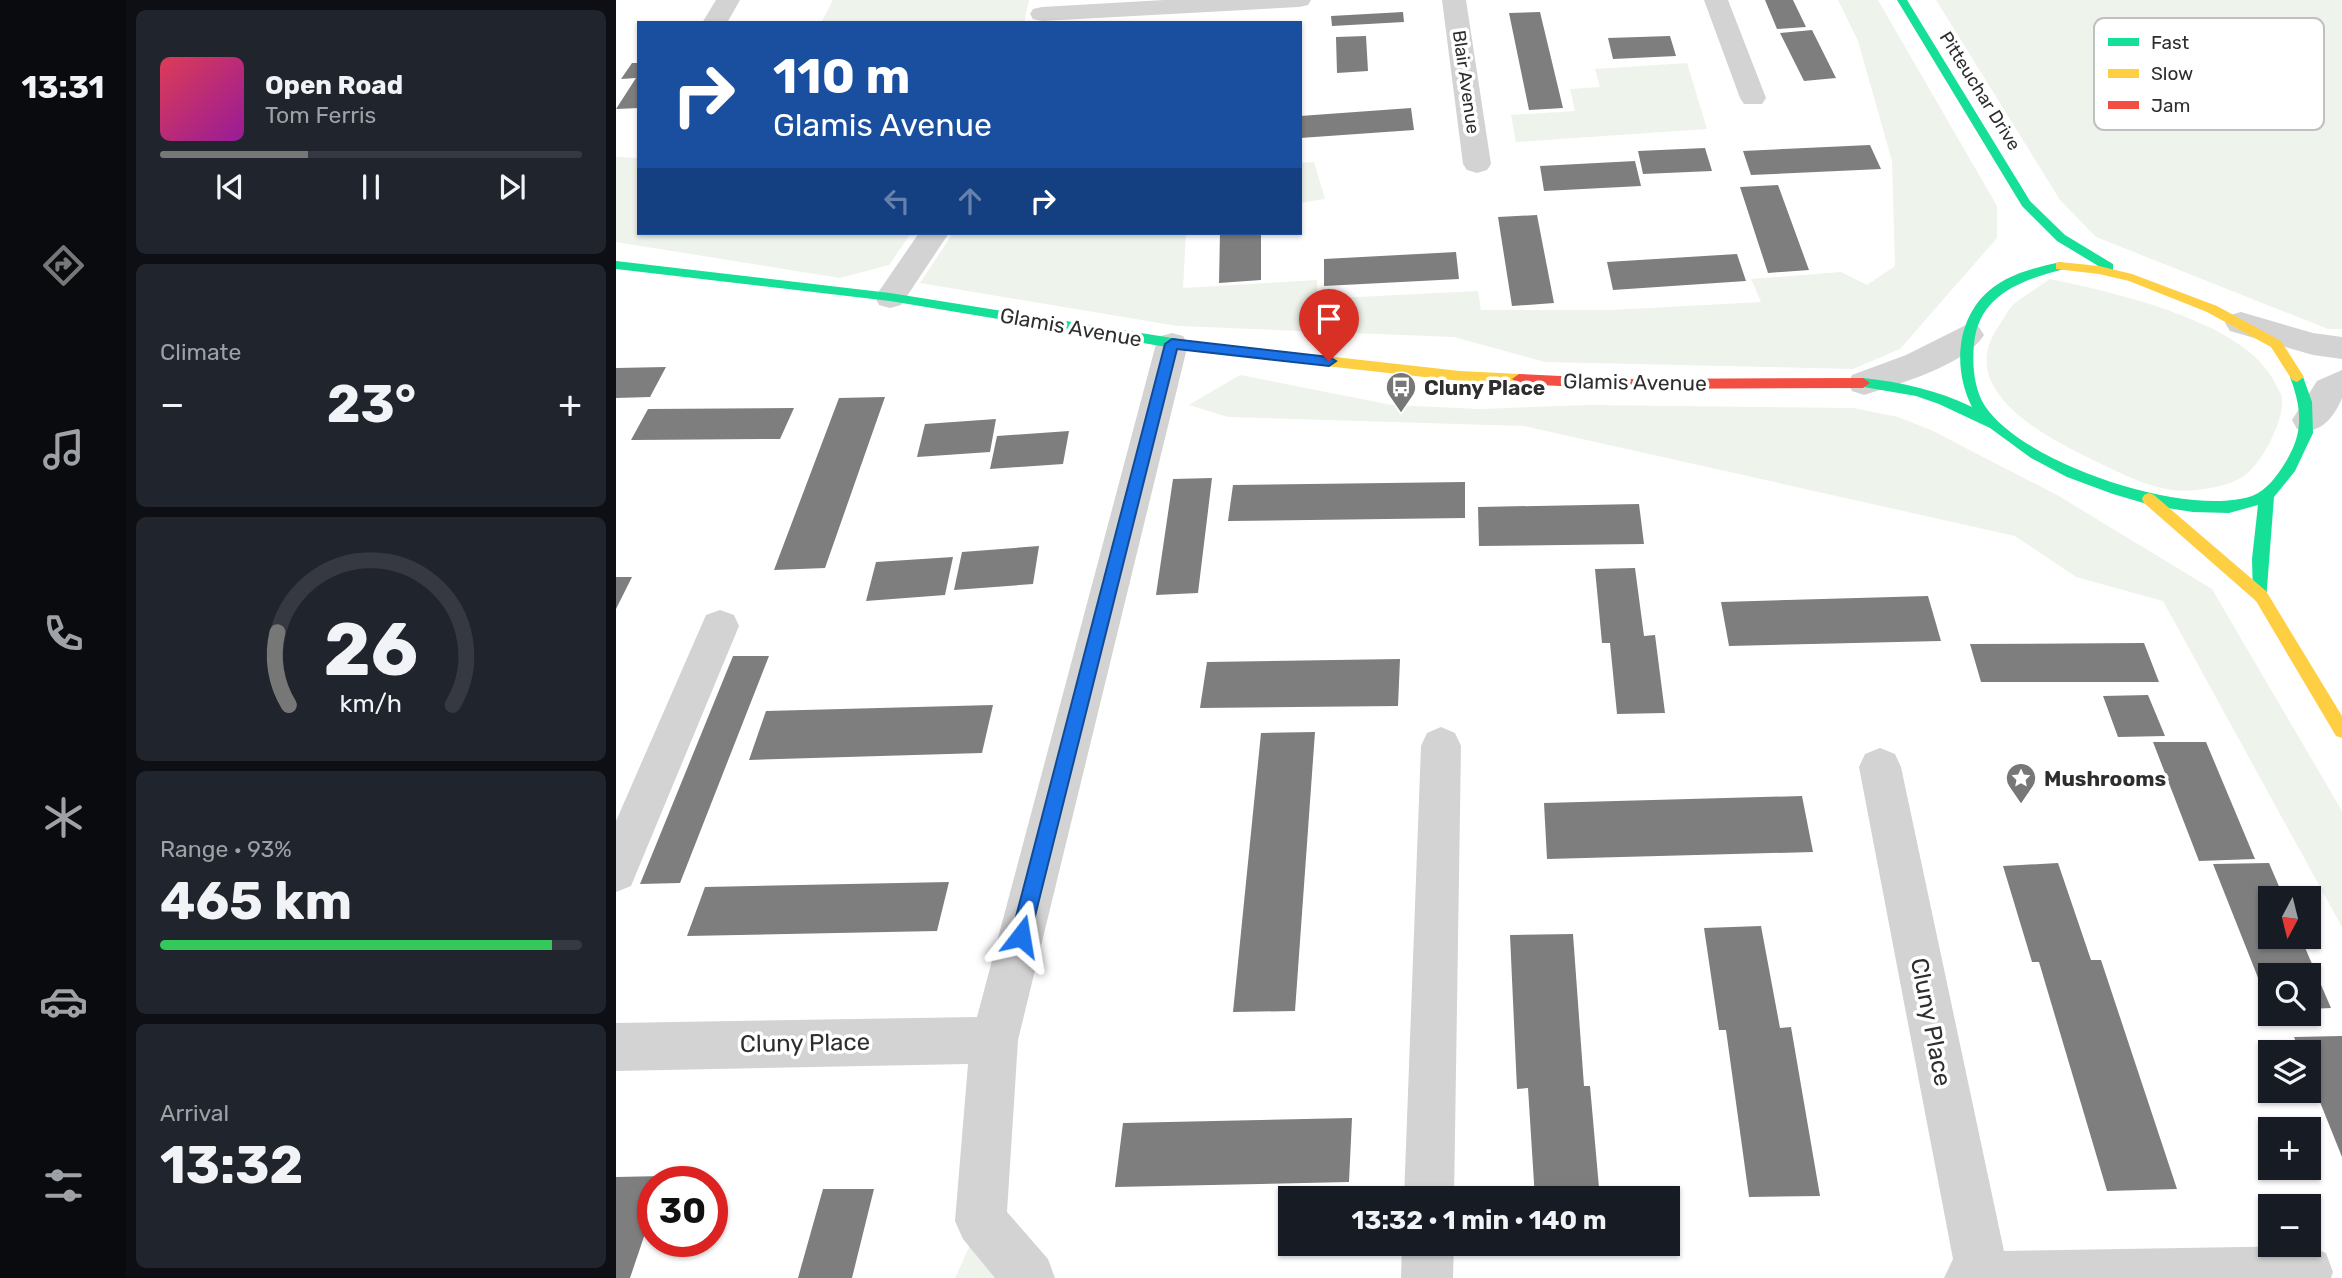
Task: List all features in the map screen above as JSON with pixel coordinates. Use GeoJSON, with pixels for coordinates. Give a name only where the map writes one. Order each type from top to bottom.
{"type":"FeatureCollection","features":[{"type":"Feature","properties":{"kind":"street"},"geometry":{"type":"LineString","coordinates":[[715,21],[728,0]]}},
{"type":"Feature","properties":{"kind":"street"},"geometry":{"type":"LineString","coordinates":[[1042,12],[1299,0]]}},
{"type":"Feature","properties":{"kind":"street","name":"Blair Avenue"},"geometry":{"type":"LineString","coordinates":[[1454,0],[1477,164]]}},
{"type":"Feature","properties":{"kind":"street"},"geometry":{"type":"LineString","coordinates":[[1716,0],[1753,98]]}},
{"type":"Feature","properties":{"kind":"street","name":"Pitteuchar Drive"},"geometry":{"type":"LineString","coordinates":[[1902,0],[2026,203],[2061,238],[2126,277]]}},
{"type":"Feature","properties":{"kind":"street","name":"Pitteuchar Drive"},"geometry":{"type":"LineString","coordinates":[[2026,203],[2031,232]]}},
{"type":"Feature","properties":{"kind":"street"},"geometry":{"type":"LineString","coordinates":[[890,296],[933,235]]}},
{"type":"Feature","properties":{"kind":"street"},"geometry":{"type":"LineString","coordinates":[[2008,282],[2025,255]]}},
{"type":"Feature","properties":{"kind":"street","name":"Glamis Avenue"},"geometry":{"type":"LineString","coordinates":[[616,265],[890,296],[1172,344],[1460,376],[1582,383],[1864,383],[1917,389],[1951,402],[2055,462],[2104,485],[2149,499],[2174,506],[2213,507],[2252,503],[2267,493]]}},
{"type":"Feature","properties":{"kind":"street"},"geometry":{"type":"LineString","coordinates":[[1992,424],[1967,382],[1968,335],[1979,308],[2008,282],[2031,270],[2060,266],[2112,272],[2241,323],[2313,344],[2342,348]]}},
{"type":"Feature","properties":{"kind":"street"},"geometry":{"type":"LineString","coordinates":[[2241,323],[2272,341],[2296,372],[2310,413],[2301,451],[2280,484],[2267,493],[2260,559],[2261,596]]}},
{"type":"Feature","properties":{"kind":"street","name":"Glamis Avenue"},"geometry":{"type":"LineString","coordinates":[[1864,383],[1914,367],[1943,353],[1968,335]]}},
{"type":"Feature","properties":{"kind":"street"},"geometry":{"type":"LineString","coordinates":[[1030,1278],[981,1222],[994,1040],[1172,344]]}},
{"type":"Feature","properties":{"kind":"street"},"geometry":{"type":"LineString","coordinates":[[2309,420],[2329,390],[2342,382]]}},
{"type":"Feature","properties":{"kind":"street"},"geometry":{"type":"LineString","coordinates":[[2149,499],[2261,596],[2342,731]]}},
{"type":"Feature","properties":{"kind":"street"},"geometry":{"type":"LineString","coordinates":[[616,871],[720,626]]}},
{"type":"Feature","properties":{"kind":"street"},"geometry":{"type":"LineString","coordinates":[[1429,1186],[1441,746]]}},
{"type":"Feature","properties":{"kind":"street","name":"Cluny Place"},"geometry":{"type":"LineString","coordinates":[[1880,767],[1983,1278]]}},
{"type":"Feature","properties":{"kind":"street","name":"Cluny Place"},"geometry":{"type":"LineString","coordinates":[[616,1046],[994,1040]]}},
{"type":"Feature","properties":{"kind":"street"},"geometry":{"type":"LineString","coordinates":[[1427,1278],[1428,1256]]}},
{"type":"Feature","properties":{"kind":"street"},"geometry":{"type":"LineString","coordinates":[[1970,1278],[2307,1272]]}},
{"type":"Feature","properties":{"kind":"shaded area"},"geometry":{"type":"Polygon","coordinates":[[[833,0],[1029,0],[1024,21],[822,21],[833,0]]]}},
{"type":"Feature","properties":{"kind":"shaded area"},"geometry":{"type":"Polygon","coordinates":[[[1838,0],[1878,0],[1997,206],[1997,238],[1900,349],[1853,369],[1545,362],[1454,337],[1177,326],[920,283],[952,235],[1186,235],[1183,288],[1317,280],[1318,299],[1478,291],[1481,310],[1612,310],[1761,302],[1751,279],[1841,272],[1867,285],[1895,266],[1892,161],[1858,41],[1838,0]]]}},
{"type":"Feature","properties":{"kind":"shaded area"},"geometry":{"type":"Polygon","coordinates":[[[1936,0],[2342,0],[2342,329],[2328,329],[2096,237],[2060,200],[1936,0]]]}},
{"type":"Feature","properties":{"kind":"shaded area"},"geometry":{"type":"Polygon","coordinates":[[[1687,63],[1707,129],[1516,142],[1511,115],[1575,111],[1570,89],[1600,87],[1595,69],[1687,63]]]}},
{"type":"Feature","properties":{"kind":"shaded area"},"geometry":{"type":"Polygon","coordinates":[[[616,157],[637,158],[637,235],[910,235],[889,265],[840,278],[616,242],[616,157]]]}},
{"type":"Feature","properties":{"kind":"shaded area"},"geometry":{"type":"Polygon","coordinates":[[[1314,162],[1325,199],[1302,203],[1302,163],[1314,162]]]}},
{"type":"Feature","properties":{"kind":"shaded area"},"geometry":{"type":"Polygon","coordinates":[[[2050,279],[2141,301],[2175,313],[2236,342],[2260,361],[2280,392],[2282,407],[2270,442],[2249,472],[2232,482],[2210,488],[2182,491],[2155,486],[2072,450],[2031,425],[2012,409],[1997,392],[1988,372],[1987,351],[2012,305],[2050,279]]]}},
{"type":"Feature","properties":{"kind":"shaded area"},"geometry":{"type":"Polygon","coordinates":[[[1240,375],[1392,405],[1479,409],[1588,405],[1853,408],[1898,417],[1931,430],[2057,495],[2212,589],[2342,811],[2342,927],[2163,601],[2076,577],[2015,536],[1524,426],[1228,417],[1189,405],[1240,375]]]}},
{"type":"Feature","properties":{"kind":"shaded area"},"geometry":{"type":"Polygon","coordinates":[[[981,1221],[1029,1278],[955,1278],[981,1221]]]}},
{"type":"Feature","properties":{"kind":"building"},"geometry":{"type":"Polygon","coordinates":[[[1765,0],[1793,0],[1806,27],[1777,29],[1765,0]]]}},
{"type":"Feature","properties":{"kind":"building"},"geometry":{"type":"Polygon","coordinates":[[[1403,12],[1404,22],[1332,26],[1331,16],[1403,12]]]}},
{"type":"Feature","properties":{"kind":"building"},"geometry":{"type":"Polygon","coordinates":[[[1540,12],[1563,108],[1529,110],[1509,13],[1540,12]]]}},
{"type":"Feature","properties":{"kind":"building"},"geometry":{"type":"Polygon","coordinates":[[[1812,30],[1836,78],[1804,81],[1780,33],[1812,30]]]}},
{"type":"Feature","properties":{"kind":"building"},"geometry":{"type":"Polygon","coordinates":[[[1366,36],[1368,71],[1337,73],[1336,37],[1366,36]]]}},
{"type":"Feature","properties":{"kind":"building"},"geometry":{"type":"Polygon","coordinates":[[[1670,36],[1676,56],[1613,59],[1608,38],[1670,36]]]}},
{"type":"Feature","properties":{"kind":"building"},"geometry":{"type":"Polygon","coordinates":[[[632,63],[637,63],[637,108],[616,109],[636,78],[621,79],[632,63]]]}},
{"type":"Feature","properties":{"kind":"building"},"geometry":{"type":"Polygon","coordinates":[[[1411,108],[1414,130],[1302,138],[1302,116],[1411,108]]]}},
{"type":"Feature","properties":{"kind":"building"},"geometry":{"type":"Polygon","coordinates":[[[1870,145],[1881,169],[1751,175],[1743,151],[1870,145]]]}},
{"type":"Feature","properties":{"kind":"building"},"geometry":{"type":"Polygon","coordinates":[[[1705,148],[1712,171],[1643,174],[1638,151],[1705,148]]]}},
{"type":"Feature","properties":{"kind":"building"},"geometry":{"type":"Polygon","coordinates":[[[1635,161],[1641,186],[1544,191],[1540,166],[1635,161]]]}},
{"type":"Feature","properties":{"kind":"building"},"geometry":{"type":"Polygon","coordinates":[[[1778,185],[1809,270],[1768,273],[1740,187],[1778,185]]]}},
{"type":"Feature","properties":{"kind":"building"},"geometry":{"type":"Polygon","coordinates":[[[1537,215],[1554,303],[1512,306],[1498,217],[1537,215]]]}},
{"type":"Feature","properties":{"kind":"building"},"geometry":{"type":"Polygon","coordinates":[[[1220,235],[1261,235],[1261,280],[1219,283],[1220,235]]]}},
{"type":"Feature","properties":{"kind":"building"},"geometry":{"type":"Polygon","coordinates":[[[1456,252],[1459,279],[1324,286],[1324,259],[1456,252]]]}},
{"type":"Feature","properties":{"kind":"building"},"geometry":{"type":"Polygon","coordinates":[[[1737,254],[1746,281],[1613,290],[1607,262],[1737,254]]]}},
{"type":"Feature","properties":{"kind":"building"},"geometry":{"type":"Polygon","coordinates":[[[666,367],[650,397],[616,398],[616,368],[666,367]]]}},
{"type":"Feature","properties":{"kind":"building"},"geometry":{"type":"Polygon","coordinates":[[[885,397],[825,568],[774,570],[839,398],[885,397]]]}},
{"type":"Feature","properties":{"kind":"building"},"geometry":{"type":"Polygon","coordinates":[[[794,408],[780,439],[631,440],[648,409],[794,408]]]}},
{"type":"Feature","properties":{"kind":"building"},"geometry":{"type":"Polygon","coordinates":[[[996,419],[990,452],[917,457],[925,424],[996,419]]]}},
{"type":"Feature","properties":{"kind":"building"},"geometry":{"type":"Polygon","coordinates":[[[1069,431],[1063,464],[990,469],[997,436],[1069,431]]]}},
{"type":"Feature","properties":{"kind":"building"},"geometry":{"type":"Polygon","coordinates":[[[1212,478],[1198,593],[1156,595],[1173,479],[1212,478]]]}},
{"type":"Feature","properties":{"kind":"building"},"geometry":{"type":"Polygon","coordinates":[[[1465,482],[1465,518],[1228,521],[1233,485],[1465,482]]]}},
{"type":"Feature","properties":{"kind":"building"},"geometry":{"type":"Polygon","coordinates":[[[1639,504],[1644,544],[1479,546],[1478,507],[1639,504]]]}},
{"type":"Feature","properties":{"kind":"building"},"geometry":{"type":"Polygon","coordinates":[[[1039,546],[1033,584],[954,590],[962,552],[1039,546]]]}},
{"type":"Feature","properties":{"kind":"building"},"geometry":{"type":"Polygon","coordinates":[[[953,557],[945,595],[866,601],[876,562],[953,557]]]}},
{"type":"Feature","properties":{"kind":"building"},"geometry":{"type":"Polygon","coordinates":[[[1635,568],[1644,636],[1655,635],[1665,713],[1617,714],[1610,643],[1602,643],[1595,569],[1635,568]]]}},
{"type":"Feature","properties":{"kind":"building"},"geometry":{"type":"Polygon","coordinates":[[[616,577],[632,577],[616,609],[616,577]]]}},
{"type":"Feature","properties":{"kind":"building"},"geometry":{"type":"Polygon","coordinates":[[[1928,596],[1941,641],[1729,646],[1721,602],[1928,596]]]}},
{"type":"Feature","properties":{"kind":"building"},"geometry":{"type":"Polygon","coordinates":[[[2144,643],[2159,682],[1981,682],[1970,644],[2144,643]]]}},
{"type":"Feature","properties":{"kind":"building"},"geometry":{"type":"Polygon","coordinates":[[[733,656],[769,656],[680,883],[640,884],[733,656]]]}},
{"type":"Feature","properties":{"kind":"building"},"geometry":{"type":"Polygon","coordinates":[[[1400,659],[1398,706],[1200,708],[1207,662],[1400,659]]]}},
{"type":"Feature","properties":{"kind":"building"},"geometry":{"type":"Polygon","coordinates":[[[2148,695],[2165,736],[2118,737],[2103,696],[2148,695]]]}},
{"type":"Feature","properties":{"kind":"building"},"geometry":{"type":"Polygon","coordinates":[[[993,705],[982,753],[749,760],[766,711],[993,705]]]}},
{"type":"Feature","properties":{"kind":"building"},"geometry":{"type":"Polygon","coordinates":[[[1315,732],[1295,1011],[1233,1012],[1261,733],[1315,732]]]}},
{"type":"Feature","properties":{"kind":"building"},"geometry":{"type":"Polygon","coordinates":[[[2153,742],[2206,742],[2255,859],[2199,861],[2153,742]]]}},
{"type":"Feature","properties":{"kind":"building"},"geometry":{"type":"Polygon","coordinates":[[[1802,796],[1813,852],[1547,859],[1544,803],[1802,796]]]}},
{"type":"Feature","properties":{"kind":"building"},"geometry":{"type":"Polygon","coordinates":[[[2058,863],[2091,960],[2101,960],[2177,1189],[2107,1191],[2039,962],[2032,962],[2003,866],[2058,863]]]}},
{"type":"Feature","properties":{"kind":"building"},"geometry":{"type":"Polygon","coordinates":[[[2269,863],[2279,886],[2258,886],[2258,949],[2306,949],[2312,963],[2258,963],[2258,978],[2213,864],[2269,863]]]}},
{"type":"Feature","properties":{"kind":"building"},"geometry":{"type":"Polygon","coordinates":[[[949,882],[937,931],[687,936],[705,887],[949,882]]]}},
{"type":"Feature","properties":{"kind":"building"},"geometry":{"type":"Polygon","coordinates":[[[1761,926],[1780,1028],[1791,1027],[1820,1196],[1749,1197],[1726,1030],[1719,1030],[1704,928],[1761,926]]]}},
{"type":"Feature","properties":{"kind":"building"},"geometry":{"type":"Polygon","coordinates":[[[1573,934],[1584,1086],[1590,1086],[1599,1186],[1534,1186],[1528,1088],[1517,1089],[1510,935],[1573,934]]]}},
{"type":"Feature","properties":{"kind":"building"},"geometry":{"type":"Polygon","coordinates":[[[2321,985],[2331,1008],[2321,1008],[2321,985]]]}},
{"type":"Feature","properties":{"kind":"building"},"geometry":{"type":"Polygon","coordinates":[[[2342,1036],[2342,1157],[2320,1103],[2321,1040],[2295,1040],[2294,1037],[2342,1036]]]}},
{"type":"Feature","properties":{"kind":"building"},"geometry":{"type":"Polygon","coordinates":[[[1352,1118],[1349,1182],[1115,1187],[1123,1123],[1352,1118]]]}},
{"type":"Feature","properties":{"kind":"building"},"geometry":{"type":"Polygon","coordinates":[[[616,1177],[637,1177],[637,1257],[630,1278],[616,1278],[616,1177]]]}},
{"type":"Feature","properties":{"kind":"building"},"geometry":{"type":"Polygon","coordinates":[[[823,1189],[874,1189],[852,1278],[798,1278],[823,1189]]]}},
{"type":"Feature","properties":{"kind":"traffic: fast"},"geometry":{"type":"LineString","coordinates":[[1902,0],[2026,203],[2061,238],[2109,267]]}},
{"type":"Feature","properties":{"kind":"traffic: fast"},"geometry":{"type":"LineString","coordinates":[[616,265],[890,297],[1191,346]]}},
{"type":"Feature","properties":{"kind":"traffic: fast"},"geometry":{"type":"LineString","coordinates":[[2060,266],[2016,279],[1991,295],[1974,319],[1967,344],[1967,366],[1973,397],[1984,415],[2005,435],[2072,473],[2154,500],[2193,507],[2229,507],[2257,500],[2280,481],[2303,444],[2307,413],[2297,377]]}},
{"type":"Feature","properties":{"kind":"traffic: fast"},"geometry":{"type":"LineString","coordinates":[[1863,383],[1930,395],[1992,424]]}},
{"type":"Feature","properties":{"kind":"traffic: fast"},"geometry":{"type":"LineString","coordinates":[[2261,596],[2260,559],[2267,493]]}},
{"type":"Feature","properties":{"kind":"traffic: slow"},"geometry":{"type":"LineString","coordinates":[[2060,266],[2099,270],[2132,278],[2212,309],[2276,344],[2297,377]]}},
{"type":"Feature","properties":{"kind":"traffic: slow"},"geometry":{"type":"LineString","coordinates":[[1191,346],[1460,376],[1519,379]]}},
{"type":"Feature","properties":{"kind":"traffic: slow"},"geometry":{"type":"LineString","coordinates":[[2149,499],[2261,596],[2342,731]]}},
{"type":"Feature","properties":{"kind":"traffic: jam"},"geometry":{"type":"LineString","coordinates":[[1519,379],[1622,384],[1863,383]]}},
{"type":"Feature","properties":{"kind":"place","name":"Cluny Place"},"geometry":{"type":"Point","coordinates":[1401,414]}},
{"type":"Feature","properties":{"kind":"place","name":"Mushrooms"},"geometry":{"type":"Point","coordinates":[2021,805]}},
{"type":"Feature","properties":{"kind":"route"},"geometry":{"type":"LineString","coordinates":[[1021,936],[1172,344],[1329,361]]}}]}
